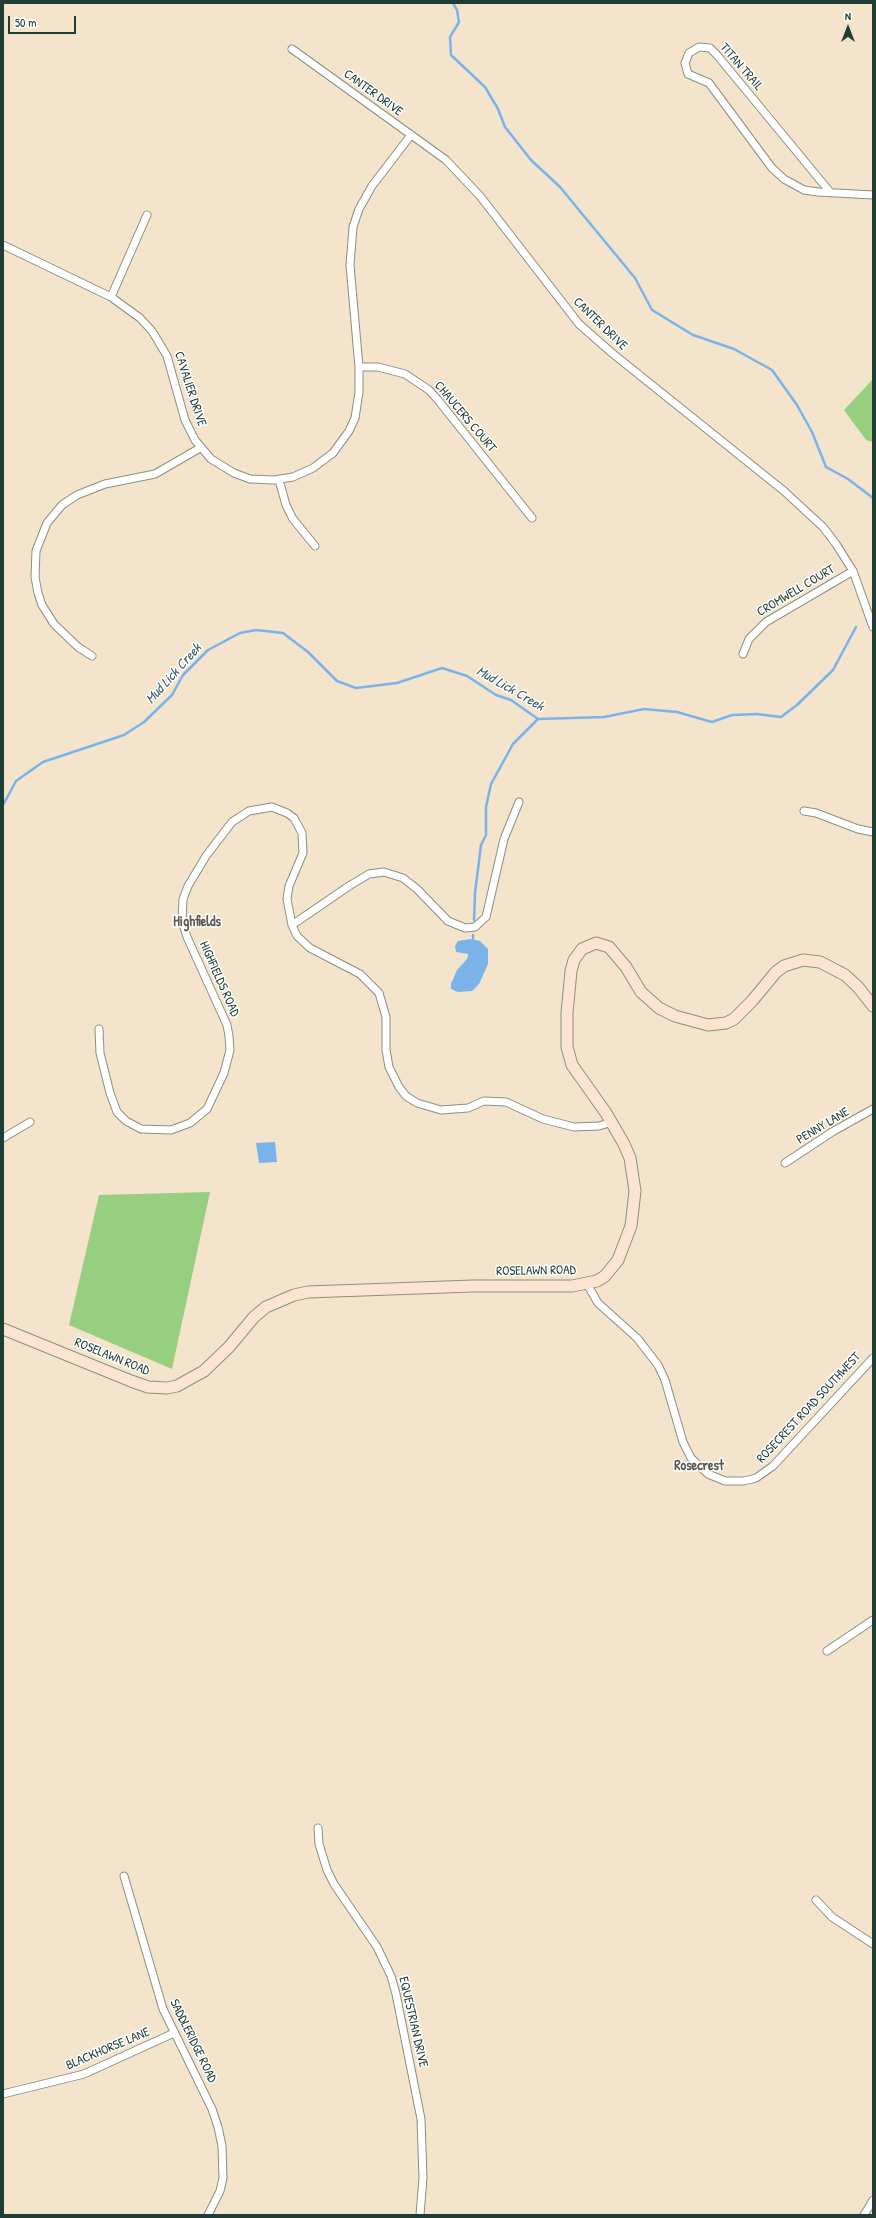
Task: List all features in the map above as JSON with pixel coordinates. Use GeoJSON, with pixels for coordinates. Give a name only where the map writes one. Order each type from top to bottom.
{"type":"FeatureCollection","features":[{"type":"Feature","properties":{"kind":"street","name":"TITAN TRAIL"},"geometry":{"type":"LineString","coordinates":[[830,192],[710,48],[699,47],[689,53],[684,63],[688,74],[709,84],[775,171],[789,182],[804,190],[830,192],[873,195]]}},
{"type":"Feature","properties":{"kind":"street","name":"CANTER DRIVE"},"geometry":{"type":"LineString","coordinates":[[292,49],[446,160],[480,196],[579,324],[612,354],[804,508],[836,544],[853,571],[873,627]]}},
{"type":"Feature","properties":{"kind":"street","name":"CAVALIER DRIVE"},"geometry":{"type":"LineString","coordinates":[[3,245],[110,297],[140,318],[160,342],[172,370],[185,420],[200,448],[215,462],[234,473],[260,480],[279,480],[293,477],[313,468],[333,453],[342,443],[357,413],[359,367],[350,265],[354,227],[358,209],[372,186],[411,135]]}},
{"type":"Feature","properties":{"kind":"street"},"geometry":{"type":"LineString","coordinates":[[110,297],[147,215]]}},
{"type":"Feature","properties":{"kind":"street","name":"CHAUCERS COURT"},"geometry":{"type":"LineString","coordinates":[[359,367],[378,367],[398,372],[415,379],[429,390],[532,518]]}},
{"type":"Feature","properties":{"kind":"street"},"geometry":{"type":"LineString","coordinates":[[92,656],[78,647],[54,624],[42,605],[35,577],[36,552],[47,523],[62,505],[77,495],[105,484],[155,474],[200,448]]}},
{"type":"Feature","properties":{"kind":"street"},"geometry":{"type":"LineString","coordinates":[[279,480],[286,505],[293,519],[315,546]]}},
{"type":"Feature","properties":{"kind":"street","name":"CROMWELL COURT"},"geometry":{"type":"LineString","coordinates":[[743,654],[750,639],[766,622],[853,571]]}},
{"type":"Feature","properties":{"kind":"street"},"geometry":{"type":"LineString","coordinates":[[292,925],[348,886],[369,874],[384,872],[402,878],[417,889],[448,921],[465,928],[475,927],[486,918],[504,839],[519,802]]}},
{"type":"Feature","properties":{"kind":"street","name":"HIGHFIELDS ROAD"},"geometry":{"type":"LineString","coordinates":[[99,1029],[100,1053],[104,1071],[117,1112],[122,1118],[133,1126],[155,1130],[171,1130],[190,1123],[207,1109],[224,1073],[230,1050],[227,1025],[187,937],[182,921],[183,899],[188,886],[216,842],[232,822],[249,811],[272,807],[280,809],[294,818],[302,833],[303,854],[289,886],[287,899],[292,925],[302,943],[360,974],[379,993],[386,1017],[386,1050],[391,1072],[399,1087],[417,1103],[441,1110],[454,1110],[492,1101],[510,1103],[543,1119],[574,1127],[599,1126],[612,1122]]}},
{"type":"Feature","properties":{"kind":"street"},"geometry":{"type":"LineString","coordinates":[[804,811],[816,813],[858,829],[873,832]]}},
{"type":"Feature","properties":{"kind":"street","name":"ROSELAWN ROAD"},"geometry":{"type":"LineString","coordinates":[[3,1329],[131,1381],[148,1387],[167,1388],[184,1383],[204,1371],[229,1347],[254,1317],[266,1307],[294,1295],[308,1292],[474,1286],[572,1286],[587,1284],[605,1276],[618,1260],[631,1226],[634,1208],[634,1180],[630,1158],[612,1122],[572,1065],[567,1047],[566,1013],[571,971],[577,955],[589,944],[596,943],[609,948],[649,1000],[669,1014],[691,1022],[717,1025],[734,1019],[752,1001],[776,972],[789,964],[803,960],[820,962],[845,975],[858,987],[873,1006]]}},
{"type":"Feature","properties":{"kind":"street","name":"PENNY LANE"},"geometry":{"type":"LineString","coordinates":[[785,1163],[832,1132],[873,1109]]}},
{"type":"Feature","properties":{"kind":"street"},"geometry":{"type":"LineString","coordinates":[[3,1138],[30,1122]]}},
{"type":"Feature","properties":{"kind":"street","name":"ROSECREST ROAD SOUTHWEST"},"geometry":{"type":"LineString","coordinates":[[587,1284],[598,1303],[637,1338],[658,1365],[665,1380],[683,1442],[691,1458],[708,1474],[724,1481],[744,1481],[756,1478],[773,1466],[873,1358]]}},
{"type":"Feature","properties":{"kind":"street"},"geometry":{"type":"LineString","coordinates":[[827,1651],[873,1620]]}},
{"type":"Feature","properties":{"kind":"street","name":"EQUESTRIAN DRIVE"},"geometry":{"type":"LineString","coordinates":[[318,1828],[319,1844],[327,1870],[334,1884],[377,1947],[391,1976],[396,1994],[421,2119],[423,2162],[420,2215]]}},
{"type":"Feature","properties":{"kind":"street","name":"SADDLERIDGE ROAD"},"geometry":{"type":"LineString","coordinates":[[124,1876],[156,1990],[174,2033],[212,2109],[222,2146],[223,2178],[218,2197],[208,2215]]}},
{"type":"Feature","properties":{"kind":"street"},"geometry":{"type":"LineString","coordinates":[[816,1900],[832,1917],[873,1944]]}},
{"type":"Feature","properties":{"kind":"street","name":"BLACKHORSE LANE"},"geometry":{"type":"LineString","coordinates":[[3,2094],[84,2074],[174,2033]]}},
{"type":"Feature","properties":{"kind":"street"},"geometry":{"type":"LineString","coordinates":[[864,2215],[873,2200]]}},
{"type":"Feature","properties":{"kind":"green space"},"geometry":{"type":"Polygon","coordinates":[[[873,379],[873,442],[866,440],[844,410],[873,379]]]}},
{"type":"Feature","properties":{"kind":"green space"},"geometry":{"type":"Polygon","coordinates":[[[210,1192],[172,1369],[69,1325],[99,1195],[210,1192]]]}},
{"type":"Feature","properties":{"kind":"water"},"geometry":{"type":"Polygon","coordinates":[[[470,939],[480,941],[488,949],[488,964],[479,984],[472,991],[458,992],[451,989],[451,984],[457,970],[467,959],[468,954],[456,952],[455,946],[458,941],[470,939]]]}},
{"type":"Feature","properties":{"kind":"water"},"geometry":{"type":"Polygon","coordinates":[[[275,1142],[277,1162],[259,1163],[256,1143],[275,1142]]]}},
{"type":"Feature","properties":{"kind":"waterway"},"geometry":{"type":"LineString","coordinates":[[453,3],[457,10],[459,22],[450,37],[451,55],[485,87],[498,109],[505,127],[531,160],[560,187],[635,278],[652,310],[693,335],[734,349],[772,370],[797,405],[812,432],[826,467],[848,479],[873,498]]}},
{"type":"Feature","properties":{"kind":"waterway","name":"Mud Lick Creek"},"geometry":{"type":"LineString","coordinates":[[3,805],[16,781],[43,762],[124,735],[144,722],[172,695],[183,675],[208,650],[240,633],[256,630],[283,633],[308,652],[337,681],[356,688],[397,683],[442,668],[467,676],[496,695],[511,700],[538,719],[604,717],[644,709],[677,712],[712,722],[732,715],[757,714],[781,717],[797,705],[833,670],[856,627]]}},
{"type":"Feature","properties":{"kind":"waterway"},"geometry":{"type":"LineString","coordinates":[[474,920],[475,893],[481,845],[486,835],[486,807],[491,784],[513,744],[538,719]]}},
{"type":"Feature","properties":{"kind":"waterway"},"geometry":{"type":"LineString","coordinates":[[473,935],[473,942]]}},
{"type":"Feature","properties":{"kind":"district","name":"Highfields"},"geometry":{"type":"Point","coordinates":[197,922]}},
{"type":"Feature","properties":{"kind":"district","name":"Rosecrest"},"geometry":{"type":"Point","coordinates":[699,1466]}}]}
